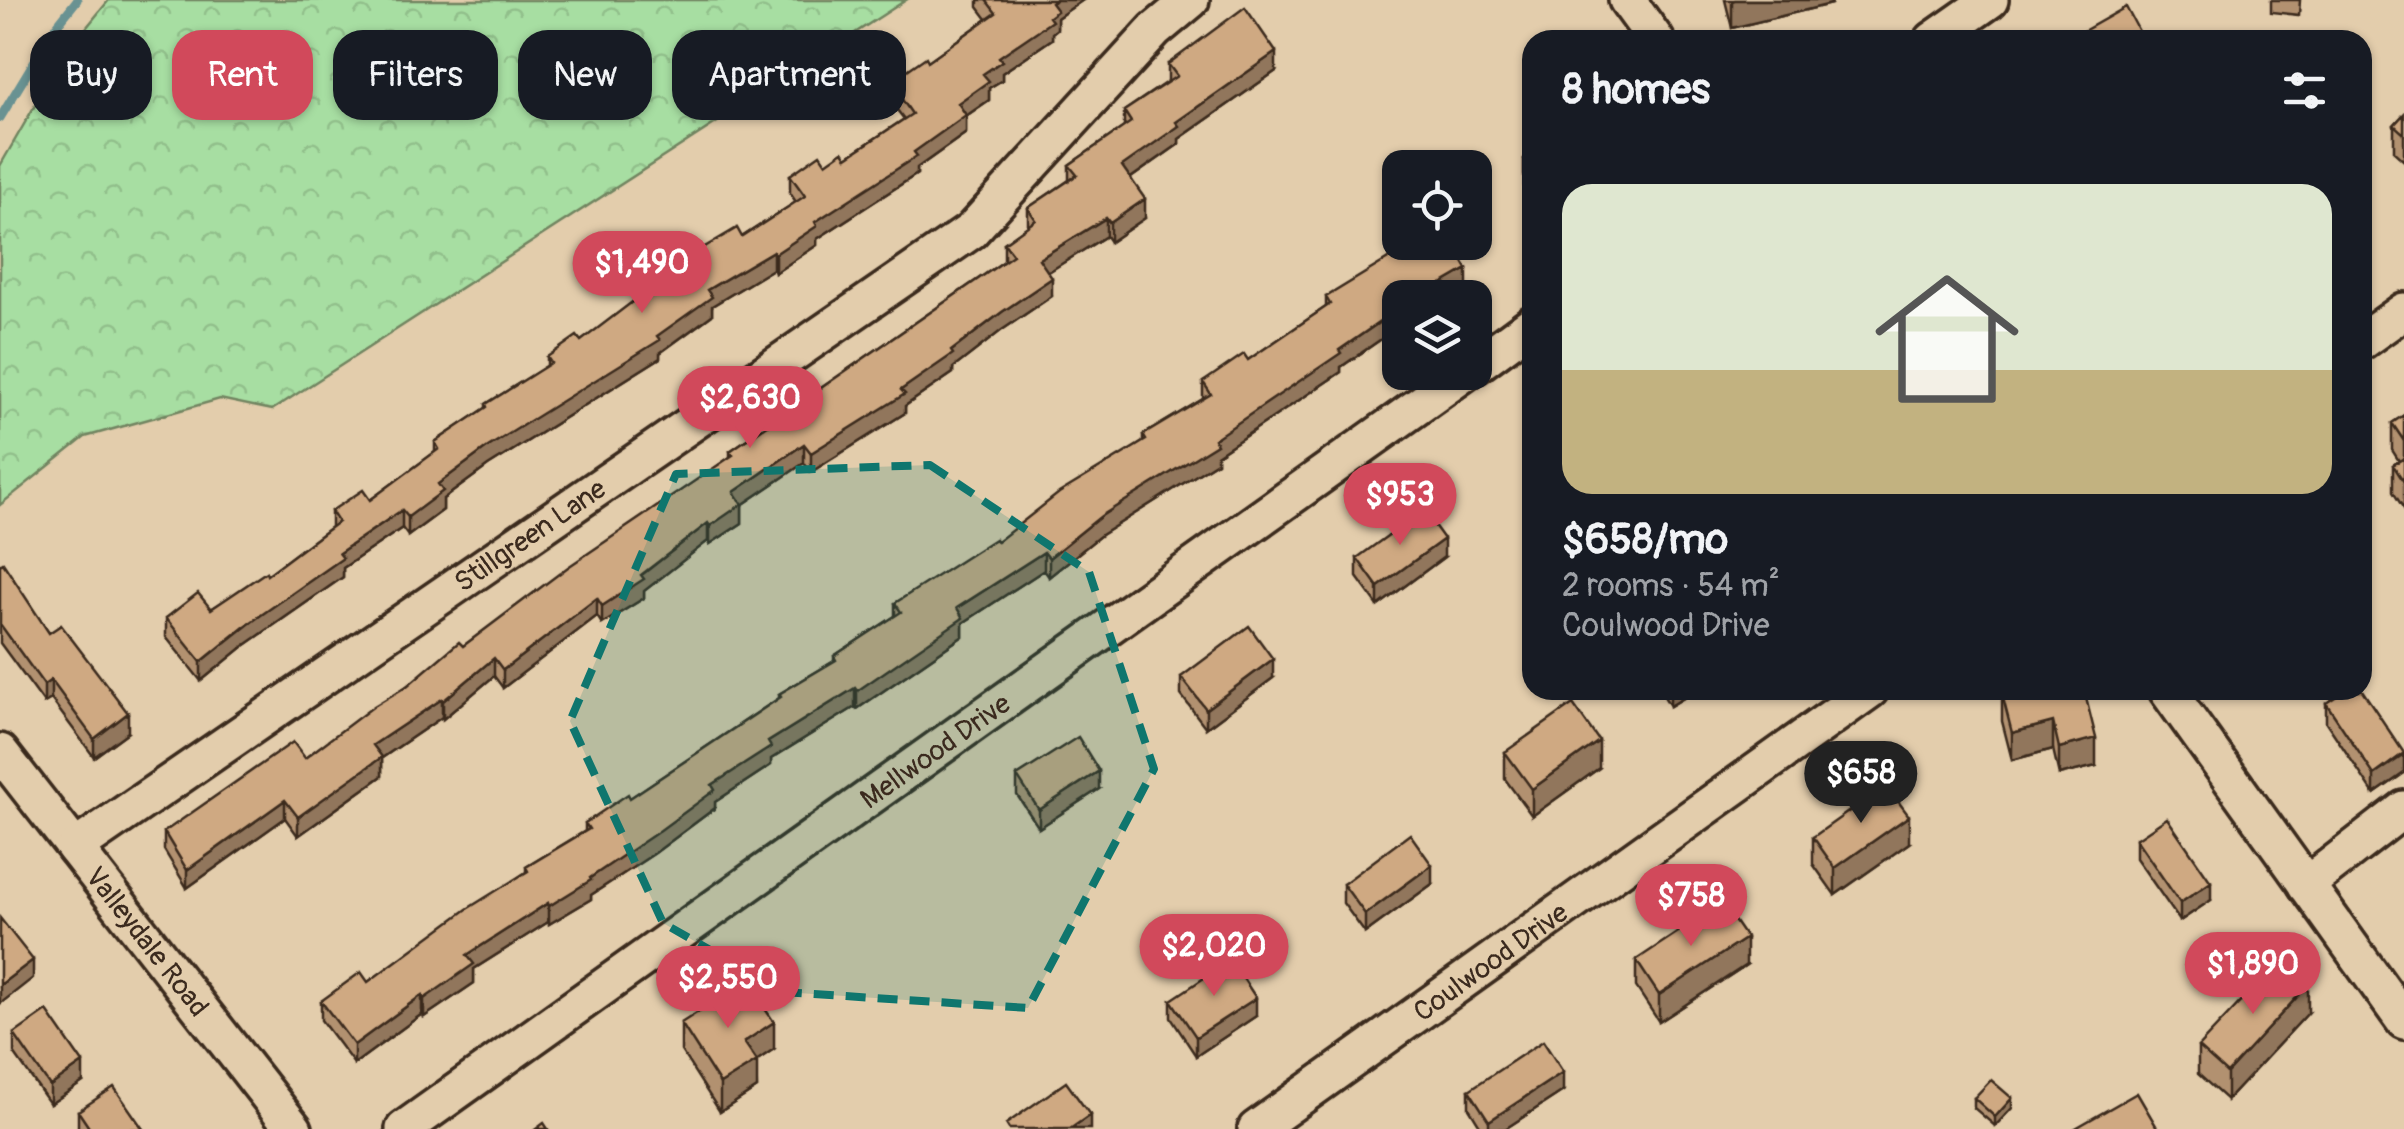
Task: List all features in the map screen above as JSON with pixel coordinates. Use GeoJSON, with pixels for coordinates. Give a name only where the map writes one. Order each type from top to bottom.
{"type":"FeatureCollection","features":[{"type":"Feature","properties":{"kind":"street","name":"Stillgreen Lane"},"geometry":{"type":"LineString","coordinates":[[75,848],[972,230],[1155,30],[1191,0]]}},
{"type":"Feature","properties":{"kind":"street"},"geometry":{"type":"LineString","coordinates":[[1628,0],[1649,30]]}},
{"type":"Feature","properties":{"kind":"street"},"geometry":{"type":"LineString","coordinates":[[1947,30],[1990,0]]}},
{"type":"Feature","properties":{"kind":"street"},"geometry":{"type":"LineString","coordinates":[[2372,334],[2404,311]]}},
{"type":"Feature","properties":{"kind":"street"},"geometry":{"type":"LineString","coordinates":[[1492,353],[1522,331]]}},
{"type":"Feature","properties":{"kind":"street","name":"Mellwood Drive"},"geometry":{"type":"LineString","coordinates":[[404,1129],[1441,390]]}},
{"type":"Feature","properties":{"kind":"street","name":"Coulwood Drive"},"geometry":{"type":"LineString","coordinates":[[1256,1129],[1856,700]]}},
{"type":"Feature","properties":{"kind":"street"},"geometry":{"type":"LineString","coordinates":[[2174,700],[2404,1021]]}},
{"type":"Feature","properties":{"kind":"street","name":"Valleydale Road"},"geometry":{"type":"LineString","coordinates":[[0,752],[294,1129]]}},
{"type":"Feature","properties":{"kind":"street"},"geometry":{"type":"LineString","coordinates":[[2306,885],[2404,808]]}},
{"type":"Feature","properties":{"kind":"highlighted area"},"geometry":{"type":"Polygon","coordinates":[[[930,465],[1089,572],[1154,769],[1028,1008],[783,992],[663,923],[570,721],[676,474],[930,465]]]}},
{"type":"Feature","properties":{"kind":"green space"},"geometry":{"type":"Polygon","coordinates":[[[109,0],[906,0],[860,30],[672,30],[672,120],[720,120],[272,410],[220,399],[85,437],[0,505],[0,166],[30,114],[30,120],[152,120],[152,30],[84,30],[109,0]]]}},
{"type":"Feature","properties":{"kind":"building"},"geometry":{"type":"Polygon","coordinates":[[[986,0],[1055,0],[1051,3],[1057,11],[1049,17],[1052,21],[999,57],[1002,61],[983,74],[989,81],[958,103],[966,115],[914,152],[917,156],[815,222],[817,226],[775,254],[773,251],[707,290],[712,297],[657,336],[660,340],[488,447],[438,484],[443,491],[408,517],[402,510],[339,553],[343,558],[201,662],[166,618],[198,593],[211,609],[266,572],[267,575],[338,522],[331,511],[363,490],[370,500],[439,449],[435,442],[551,363],[547,357],[577,336],[581,341],[703,248],[737,228],[742,237],[805,196],[790,175],[820,154],[826,163],[843,151],[847,157],[906,120],[912,114],[906,105],[906,71],[926,57],[928,61],[996,13],[986,0]]]}},
{"type":"Feature","properties":{"kind":"building"},"geometry":{"type":"Polygon","coordinates":[[[1245,7],[1276,52],[1176,122],[1179,126],[1122,166],[1145,199],[1110,223],[1106,218],[1039,259],[1052,278],[901,390],[905,394],[811,453],[804,444],[734,492],[742,504],[710,526],[708,523],[641,575],[644,579],[602,606],[597,598],[503,670],[494,658],[443,701],[373,745],[382,757],[298,817],[285,800],[187,870],[164,832],[293,742],[305,758],[407,686],[459,642],[463,646],[568,567],[733,455],[730,451],[1013,255],[1004,243],[1036,220],[1028,208],[1077,175],[1069,165],[1131,122],[1124,111],[1177,76],[1168,64],[1245,7]]]}},
{"type":"Feature","properties":{"kind":"building"},"geometry":{"type":"Polygon","coordinates":[[[2126,7],[2138,30],[2086,30],[2126,7]]]}},
{"type":"Feature","properties":{"kind":"building"},"geometry":{"type":"Polygon","coordinates":[[[2404,114],[2404,134],[2394,125],[2404,114]]]}},
{"type":"Feature","properties":{"kind":"building"},"geometry":{"type":"Polygon","coordinates":[[[1387,260],[1462,260],[1467,269],[1448,280],[1382,280],[1382,320],[1339,350],[1341,353],[1214,439],[1217,444],[1101,516],[1049,558],[1044,552],[957,608],[963,618],[857,691],[855,688],[768,742],[771,747],[712,785],[715,790],[655,834],[591,880],[467,955],[474,964],[424,999],[422,995],[354,1045],[321,1001],[361,972],[368,982],[467,909],[528,871],[526,867],[589,829],[585,823],[628,794],[630,798],[781,697],[779,694],[836,660],[834,656],[901,612],[895,603],[995,539],[997,542],[1059,493],[1146,440],[1143,435],[1211,394],[1203,382],[1244,354],[1248,360],[1330,304],[1326,297],[1387,260]]]}},
{"type":"Feature","properties":{"kind":"building"},"geometry":{"type":"Polygon","coordinates":[[[2404,415],[2404,441],[2392,423],[2404,415]]]}},
{"type":"Feature","properties":{"kind":"building"},"geometry":{"type":"Polygon","coordinates":[[[2404,458],[2404,482],[2393,465],[2404,458]]]}},
{"type":"Feature","properties":{"kind":"building"},"geometry":{"type":"Polygon","coordinates":[[[1423,510],[1444,539],[1378,587],[1357,558],[1423,510]]]}},
{"type":"Feature","properties":{"kind":"building"},"geometry":{"type":"Polygon","coordinates":[[[3,563],[49,633],[61,625],[128,713],[94,739],[51,680],[44,685],[0,624],[3,563]]]}},
{"type":"Feature","properties":{"kind":"building"},"geometry":{"type":"Polygon","coordinates":[[[1249,626],[1273,659],[1206,709],[1181,677],[1249,626]]]}},
{"type":"Feature","properties":{"kind":"building"},"geometry":{"type":"Polygon","coordinates":[[[2004,700],[2086,700],[2096,738],[2059,748],[2053,722],[2012,733],[2004,700]]]}},
{"type":"Feature","properties":{"kind":"building"},"geometry":{"type":"Polygon","coordinates":[[[2369,700],[2404,753],[2374,775],[2326,703],[2369,700]]]}},
{"type":"Feature","properties":{"kind":"building"},"geometry":{"type":"Polygon","coordinates":[[[1573,704],[1599,741],[1532,789],[1505,752],[1573,704]]]}},
{"type":"Feature","properties":{"kind":"building"},"geometry":{"type":"Polygon","coordinates":[[[1078,737],[1099,771],[1039,810],[1017,776],[1078,737]]]}},
{"type":"Feature","properties":{"kind":"building"},"geometry":{"type":"Polygon","coordinates":[[[1886,785],[1909,816],[1835,868],[1813,837],[1886,785]]]}},
{"type":"Feature","properties":{"kind":"building"},"geometry":{"type":"Polygon","coordinates":[[[2167,818],[2211,882],[2180,903],[2136,839],[2167,818]]]}},
{"type":"Feature","properties":{"kind":"building"},"geometry":{"type":"Polygon","coordinates":[[[1410,834],[1432,865],[1365,914],[1343,884],[1410,834]]]}},
{"type":"Feature","properties":{"kind":"building"},"geometry":{"type":"Polygon","coordinates":[[[1722,903],[1746,938],[1659,995],[1636,960],[1722,903]]]}},
{"type":"Feature","properties":{"kind":"building"},"geometry":{"type":"Polygon","coordinates":[[[0,918],[33,960],[0,985],[0,918]]]}},
{"type":"Feature","properties":{"kind":"building"},"geometry":{"type":"Polygon","coordinates":[[[1231,960],[1256,998],[1196,1037],[1171,1000],[1231,960]]]}},
{"type":"Feature","properties":{"kind":"building"},"geometry":{"type":"Polygon","coordinates":[[[2280,960],[2308,985],[2227,1073],[2198,1047],[2280,960]]]}},
{"type":"Feature","properties":{"kind":"building"},"geometry":{"type":"Polygon","coordinates":[[[746,981],[774,1022],[744,1042],[757,1061],[720,1084],[681,1023],[746,981]]]}},
{"type":"Feature","properties":{"kind":"building"},"geometry":{"type":"Polygon","coordinates":[[[47,1011],[83,1063],[50,1086],[14,1034],[47,1011]]]}},
{"type":"Feature","properties":{"kind":"building"},"geometry":{"type":"Polygon","coordinates":[[[1543,1041],[1563,1072],[1489,1121],[1469,1090],[1543,1041]]]}},
{"type":"Feature","properties":{"kind":"building"},"geometry":{"type":"Polygon","coordinates":[[[1991,1080],[2012,1098],[1995,1117],[1974,1098],[1991,1080]]]}},
{"type":"Feature","properties":{"kind":"building"},"geometry":{"type":"Polygon","coordinates":[[[1066,1082],[1090,1115],[1070,1129],[1009,1129],[1006,1124],[1066,1082]]]}},
{"type":"Feature","properties":{"kind":"building"},"geometry":{"type":"Polygon","coordinates":[[[114,1087],[143,1129],[90,1129],[78,1111],[114,1087]]]}},
{"type":"Feature","properties":{"kind":"building"},"geometry":{"type":"Polygon","coordinates":[[[2137,1093],[2158,1129],[2074,1129],[2137,1093]]]}},
{"type":"Feature","properties":{"kind":"waterway"},"geometry":{"type":"LineString","coordinates":[[0,118],[54,29],[77,0]]}}]}
